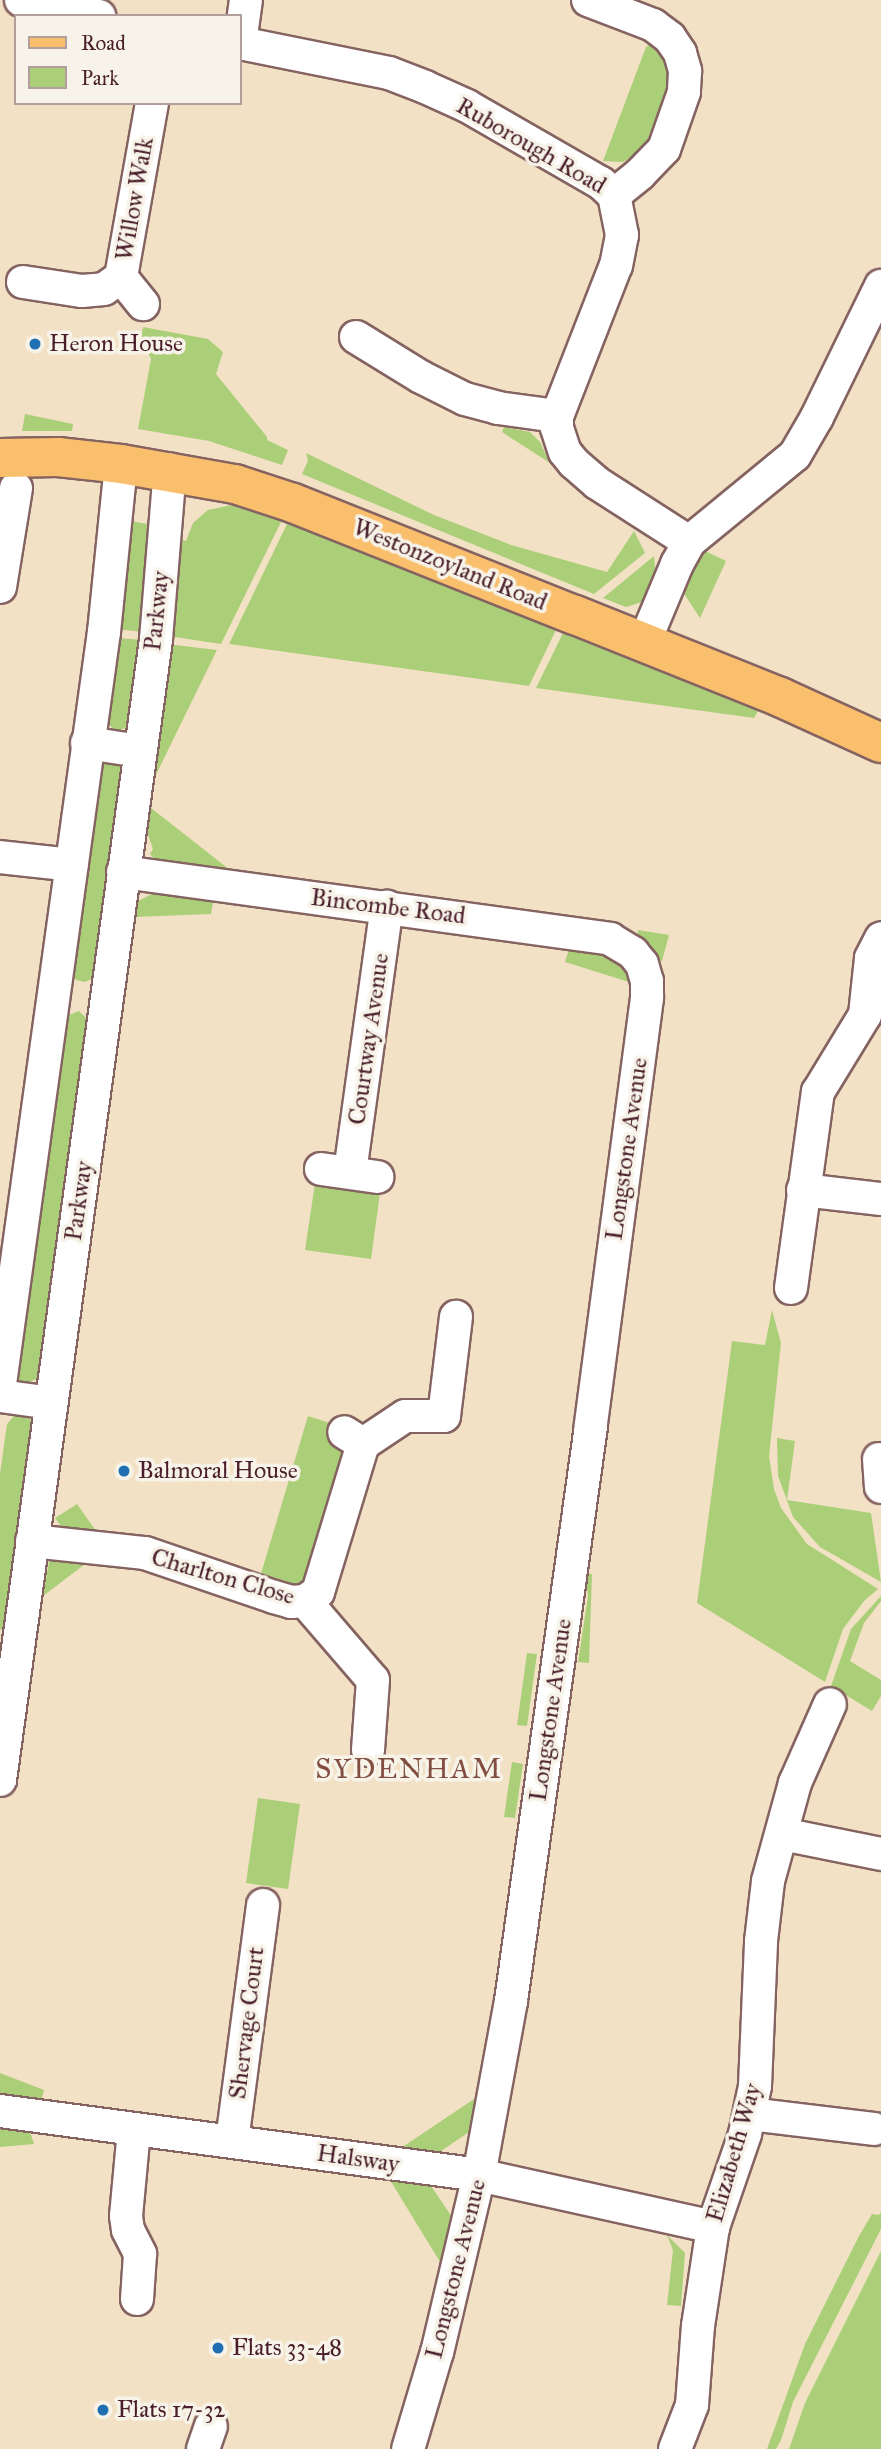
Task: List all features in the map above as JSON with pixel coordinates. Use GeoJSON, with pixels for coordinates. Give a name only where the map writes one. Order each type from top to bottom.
{"type":"FeatureCollection","features":[{"type":"Feature","properties":{"kind":"main road","name":"Westonzoyland Road"},"geometry":{"type":"LineString","coordinates":[[8,473],[58,457],[170,470],[235,484],[293,503],[780,697],[881,743]]}},
{"type":"Feature","properties":{"kind":"street"},"geometry":{"type":"LineString","coordinates":[[21,0],[89,14]]}},
{"type":"Feature","properties":{"kind":"street"},"geometry":{"type":"LineString","coordinates":[[242,29],[246,0]]}},
{"type":"Feature","properties":{"kind":"street"},"geometry":{"type":"LineString","coordinates":[[588,0],[653,25],[670,38],[680,53],[685,71],[684,92],[664,149],[640,174],[614,195]]}},
{"type":"Feature","properties":{"kind":"street","name":"Ruborough Road"},"geometry":{"type":"LineString","coordinates":[[242,43],[389,73],[425,87],[467,106],[601,183],[614,195],[622,235],[617,265],[557,416]]}},
{"type":"Feature","properties":{"kind":"street","name":"Willow Walk"},"geometry":{"type":"LineString","coordinates":[[23,282],[82,290],[104,289],[121,277],[152,105]]}},
{"type":"Feature","properties":{"kind":"street"},"geometry":{"type":"LineString","coordinates":[[121,277],[144,304]]}},
{"type":"Feature","properties":{"kind":"street"},"geometry":{"type":"LineString","coordinates":[[644,643],[677,564],[690,542],[795,455],[817,417],[881,286]]}},
{"type":"Feature","properties":{"kind":"street"},"geometry":{"type":"LineString","coordinates":[[356,337],[421,377],[474,403],[557,416],[561,440],[574,463],[597,483],[690,542]]}},
{"type":"Feature","properties":{"kind":"street","name":"Parkway"},"geometry":{"type":"LineString","coordinates":[[0,1384],[104,632],[121,464]]}},
{"type":"Feature","properties":{"kind":"street","name":"Parkway"},"geometry":{"type":"LineString","coordinates":[[0,1780],[9,1648],[32,1541],[107,1000],[156,639],[170,470]]}},
{"type":"Feature","properties":{"kind":"street"},"geometry":{"type":"LineString","coordinates":[[0,587],[8,473]]}},
{"type":"Feature","properties":{"kind":"street"},"geometry":{"type":"LineString","coordinates":[[87,743],[140,751]]}},
{"type":"Feature","properties":{"kind":"street"},"geometry":{"type":"LineString","coordinates":[[0,856],[72,865]]}},
{"type":"Feature","properties":{"kind":"street","name":"Bincombe Road"},"geometry":{"type":"LineString","coordinates":[[124,872],[610,939],[623,944],[642,964]]}},
{"type":"Feature","properties":{"kind":"street","name":"Courtway Avenue"},"geometry":{"type":"LineString","coordinates":[[349,1173],[387,907]]}},
{"type":"Feature","properties":{"kind":"street"},"geometry":{"type":"LineString","coordinates":[[791,1288],[818,1092],[873,1020],[876,948]]}},
{"type":"Feature","properties":{"kind":"street","name":"Longstone Avenue"},"geometry":{"type":"LineString","coordinates":[[408,2449],[437,2352],[479,2175],[511,2001],[592,1426],[647,998],[642,964]]}},
{"type":"Feature","properties":{"kind":"street"},"geometry":{"type":"LineString","coordinates":[[54,994],[107,1000]]}},
{"type":"Feature","properties":{"kind":"street"},"geometry":{"type":"LineString","coordinates":[[803,1189],[881,1199]]}},
{"type":"Feature","properties":{"kind":"street","name":"Charlton Close"},"geometry":{"type":"LineString","coordinates":[[32,1541],[145,1553],[290,1602],[304,1601],[318,1592],[354,1438],[405,1416],[444,1416],[456,1317]]}},
{"type":"Feature","properties":{"kind":"street"},"geometry":{"type":"LineString","coordinates":[[0,1396],[51,1403]]}},
{"type":"Feature","properties":{"kind":"street"},"geometry":{"type":"LineString","coordinates":[[304,1601],[373,1680],[368,1750]]}},
{"type":"Feature","properties":{"kind":"street","name":"Elizabeth Way"},"geometry":{"type":"LineString","coordinates":[[675,2449],[692,2405],[698,2326],[713,2227],[750,2114],[758,2062],[763,1910],[795,1783],[802,1728],[830,1704]]}},
{"type":"Feature","properties":{"kind":"street"},"geometry":{"type":"LineString","coordinates":[[782,1834],[881,1854]]}},
{"type":"Feature","properties":{"kind":"street","name":"Shervage Court"},"geometry":{"type":"LineString","coordinates":[[232,2141],[263,1905]]}},
{"type":"Feature","properties":{"kind":"street","name":"Halsway"},"geometry":{"type":"LineString","coordinates":[[0,2111],[479,2175],[713,2227]]}},
{"type":"Feature","properties":{"kind":"street"},"geometry":{"type":"LineString","coordinates":[[750,2114],[874,2129]]}},
{"type":"Feature","properties":{"kind":"street"},"geometry":{"type":"LineString","coordinates":[[134,2130],[126,2216],[128,2230],[140,2254],[137,2299]]}},
{"type":"Feature","properties":{"kind":"green space"},"geometry":{"type":"Polygon","coordinates":[[[655,42],[667,61],[671,82],[647,141],[640,151],[623,162],[603,161],[646,47],[655,42]]]}},
{"type":"Feature","properties":{"kind":"green space"},"geometry":{"type":"Polygon","coordinates":[[[143,327],[208,339],[223,352],[216,374],[267,440],[288,450],[282,465],[209,441],[138,429],[151,359],[141,338],[143,327]]]}},
{"type":"Feature","properties":{"kind":"green space"},"geometry":{"type":"Polygon","coordinates":[[[25,414],[73,424],[72,431],[22,431],[25,414]]]}},
{"type":"Feature","properties":{"kind":"green space"},"geometry":{"type":"Polygon","coordinates":[[[504,427],[530,432],[540,442],[550,463],[502,432],[504,427]]]}},
{"type":"Feature","properties":{"kind":"green space"},"geometry":{"type":"Polygon","coordinates":[[[306,453],[434,515],[511,545],[607,572],[634,531],[645,553],[594,594],[302,474],[308,461],[306,453]]]}},
{"type":"Feature","properties":{"kind":"green space"},"geometry":{"type":"Polygon","coordinates":[[[237,504],[282,520],[221,644],[168,636],[180,540],[186,541],[193,523],[208,510],[237,504]]]}},
{"type":"Feature","properties":{"kind":"green space"},"geometry":{"type":"Polygon","coordinates":[[[131,521],[158,526],[144,632],[116,629],[131,521]]]}},
{"type":"Feature","properties":{"kind":"green space"},"geometry":{"type":"Polygon","coordinates":[[[288,522],[556,630],[529,686],[229,644],[288,522]]]}},
{"type":"Feature","properties":{"kind":"green space"},"geometry":{"type":"Polygon","coordinates":[[[701,549],[726,561],[700,618],[679,586],[701,549]]]}},
{"type":"Feature","properties":{"kind":"green space"},"geometry":{"type":"Polygon","coordinates":[[[654,556],[656,578],[645,601],[626,607],[603,598],[654,556]]]}},
{"type":"Feature","properties":{"kind":"green space"},"geometry":{"type":"Polygon","coordinates":[[[563,633],[758,711],[754,718],[536,688],[563,633]]]}},
{"type":"Feature","properties":{"kind":"green space"},"geometry":{"type":"Polygon","coordinates":[[[116,638],[143,640],[130,726],[117,731],[106,723],[116,638]]]}},
{"type":"Feature","properties":{"kind":"green space"},"geometry":{"type":"Polygon","coordinates":[[[166,644],[217,650],[146,795],[166,644]]]}},
{"type":"Feature","properties":{"kind":"green space"},"geometry":{"type":"Polygon","coordinates":[[[107,760],[119,761],[124,767],[96,977],[85,982],[76,980],[71,973],[99,765],[107,760]]]}},
{"type":"Feature","properties":{"kind":"green space"},"geometry":{"type":"Polygon","coordinates":[[[151,808],[239,877],[157,862],[150,854],[153,849],[147,832],[151,808]]]}},
{"type":"Feature","properties":{"kind":"green space"},"geometry":{"type":"Polygon","coordinates":[[[157,891],[214,896],[211,914],[134,917],[135,903],[157,891]]]}},
{"type":"Feature","properties":{"kind":"green space"},"geometry":{"type":"Polygon","coordinates":[[[638,930],[669,935],[662,961],[652,960],[637,939],[638,930]]]}},
{"type":"Feature","properties":{"kind":"green space"},"geometry":{"type":"Polygon","coordinates":[[[570,946],[608,956],[624,968],[629,982],[565,962],[570,946]]]}},
{"type":"Feature","properties":{"kind":"green space"},"geometry":{"type":"Polygon","coordinates":[[[79,1011],[89,1021],[40,1377],[26,1384],[15,1378],[64,1017],[79,1011]]]}},
{"type":"Feature","properties":{"kind":"green space"},"geometry":{"type":"Polygon","coordinates":[[[315,1183],[380,1193],[371,1259],[305,1250],[315,1183]]]}},
{"type":"Feature","properties":{"kind":"green space"},"geometry":{"type":"Polygon","coordinates":[[[772,1310],[781,1343],[769,1456],[774,1489],[781,1508],[807,1544],[878,1589],[864,1601],[843,1629],[825,1682],[697,1603],[732,1341],[765,1345],[772,1310]]]}},
{"type":"Feature","properties":{"kind":"green space"},"geometry":{"type":"Polygon","coordinates":[[[25,1415],[34,1423],[6,1626],[0,1630],[0,1474],[7,1424],[14,1416],[25,1415]]]}},
{"type":"Feature","properties":{"kind":"green space"},"geometry":{"type":"Polygon","coordinates":[[[308,1416],[339,1426],[347,1446],[307,1582],[290,1587],[260,1577],[308,1416]]]}},
{"type":"Feature","properties":{"kind":"green space"},"geometry":{"type":"Polygon","coordinates":[[[777,1438],[795,1441],[787,1500],[871,1513],[881,1582],[820,1547],[793,1517],[778,1476],[777,1438]]]}},
{"type":"Feature","properties":{"kind":"green space"},"geometry":{"type":"Polygon","coordinates":[[[77,1504],[101,1538],[64,1530],[55,1518],[77,1504]]]}},
{"type":"Feature","properties":{"kind":"green space"},"geometry":{"type":"Polygon","coordinates":[[[97,1555],[43,1596],[49,1562],[55,1558],[97,1555]]]}},
{"type":"Feature","properties":{"kind":"green space"},"geometry":{"type":"Polygon","coordinates":[[[582,1574],[592,1574],[589,1663],[578,1662],[588,1596],[586,1579],[582,1574]]]}},
{"type":"Feature","properties":{"kind":"green space"},"geometry":{"type":"Polygon","coordinates":[[[881,1596],[881,1601],[864,1623],[850,1661],[881,1680],[881,1696],[872,1711],[831,1686],[851,1629],[881,1596]]]}},
{"type":"Feature","properties":{"kind":"green space"},"geometry":{"type":"Polygon","coordinates":[[[527,1653],[537,1654],[527,1726],[517,1725],[527,1653]]]}},
{"type":"Feature","properties":{"kind":"green space"},"geometry":{"type":"Polygon","coordinates":[[[512,1762],[523,1764],[515,1818],[504,1817],[512,1762]]]}},
{"type":"Feature","properties":{"kind":"green space"},"geometry":{"type":"Polygon","coordinates":[[[258,1798],[300,1804],[288,1889],[246,1883],[258,1798]]]}},
{"type":"Feature","properties":{"kind":"green space"},"geometry":{"type":"Polygon","coordinates":[[[0,2073],[44,2090],[40,2106],[0,2101],[0,2073]]]}},
{"type":"Feature","properties":{"kind":"green space"},"geometry":{"type":"Polygon","coordinates":[[[480,2095],[472,2130],[438,2153],[401,2148],[480,2095]]]}},
{"type":"Feature","properties":{"kind":"green space"},"geometry":{"type":"Polygon","coordinates":[[[0,2120],[27,2123],[34,2144],[0,2147],[0,2120]]]}},
{"type":"Feature","properties":{"kind":"green space"},"geometry":{"type":"Polygon","coordinates":[[[390,2180],[431,2186],[452,2217],[440,2262],[390,2180]]]}},
{"type":"Feature","properties":{"kind":"green space"},"geometry":{"type":"Polygon","coordinates":[[[881,2212],[881,2229],[793,2402],[781,2440],[776,2449],[767,2449],[805,2344],[859,2236],[872,2214],[879,2215],[881,2212]]]}},
{"type":"Feature","properties":{"kind":"green space"},"geometry":{"type":"Polygon","coordinates":[[[667,2235],[685,2253],[681,2306],[667,2305],[673,2250],[667,2235]]]}},
{"type":"Feature","properties":{"kind":"green space"},"geometry":{"type":"Polygon","coordinates":[[[881,2251],[881,2449],[789,2449],[805,2403],[881,2251]]]}},
{"type":"Feature","properties":{"kind":"place","name":"Heron House"},"geometry":{"type":"Point","coordinates":[35,344]}},
{"type":"Feature","properties":{"kind":"place","name":"Balmoral House"},"geometry":{"type":"Point","coordinates":[124,1471]}},
{"type":"Feature","properties":{"kind":"place","name":"Flats 33-48"},"geometry":{"type":"Point","coordinates":[218,2348]}},
{"type":"Feature","properties":{"kind":"place","name":"Flats 17-32"},"geometry":{"type":"Point","coordinates":[103,2410]}},
{"type":"Feature","properties":{"kind":"district","name":"SYDENHAM"},"geometry":{"type":"Point","coordinates":[409,1769]}}]}
